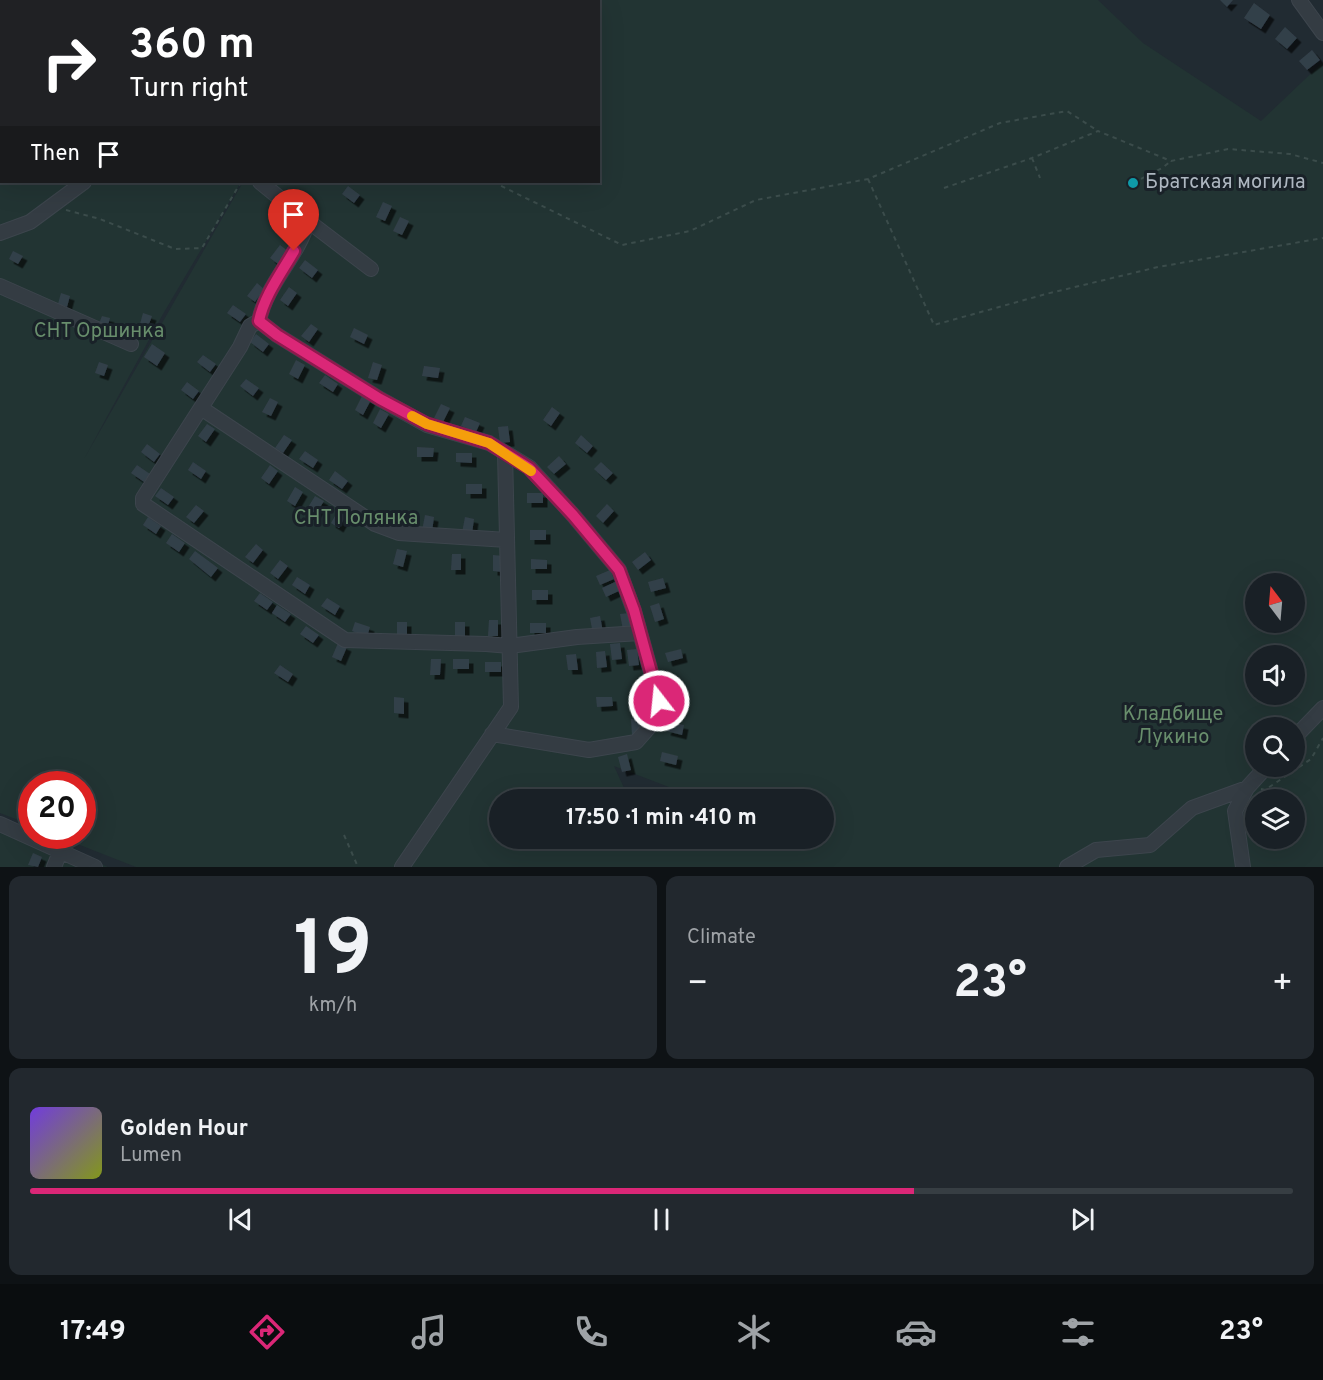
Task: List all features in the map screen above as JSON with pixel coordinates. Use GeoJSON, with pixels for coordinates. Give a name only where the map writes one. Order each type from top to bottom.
{"type":"FeatureCollection","features":[{"type":"Feature","properties":{"kind":"street"},"geometry":{"type":"LineString","coordinates":[[1299,0],[1323,33]]}},
{"type":"Feature","properties":{"kind":"street"},"geometry":{"type":"LineString","coordinates":[[0,233],[30,222],[83,183]]}},
{"type":"Feature","properties":{"kind":"street"},"geometry":{"type":"LineString","coordinates":[[261,183],[371,269]]}},
{"type":"Feature","properties":{"kind":"street"},"geometry":{"type":"LineString","coordinates":[[308,221],[304,236],[276,282],[259,321],[250,326],[240,347],[143,498],[143,504],[345,640],[510,646],[577,637],[640,633]]}},
{"type":"Feature","properties":{"kind":"street"},"geometry":{"type":"LineString","coordinates":[[0,286],[131,344]]}},
{"type":"Feature","properties":{"kind":"street"},"geometry":{"type":"LineString","coordinates":[[259,321],[277,335],[380,399],[427,424],[489,443],[529,468],[573,515],[619,570],[659,701],[652,724],[636,742],[589,750],[492,734]]}},
{"type":"Feature","properties":{"kind":"street"},"geometry":{"type":"LineString","coordinates":[[201,408],[375,524],[399,533],[507,540]]}},
{"type":"Feature","properties":{"kind":"street"},"geometry":{"type":"LineString","coordinates":[[402,867],[511,707],[505,453]]}},
{"type":"Feature","properties":{"kind":"street"},"geometry":{"type":"LineString","coordinates":[[1305,727],[1323,708]]}},
{"type":"Feature","properties":{"kind":"street"},"geometry":{"type":"LineString","coordinates":[[1243,867],[1234,811],[1247,788],[1257,777]]}},
{"type":"Feature","properties":{"kind":"street"},"geometry":{"type":"LineString","coordinates":[[1067,867],[1096,850],[1150,845],[1192,808],[1247,788]]}},
{"type":"Feature","properties":{"kind":"street"},"geometry":{"type":"LineString","coordinates":[[0,824],[94,867]]}},
{"type":"Feature","properties":{"kind":"street"},"geometry":{"type":"LineString","coordinates":[[54,867],[60,852]]}},
{"type":"Feature","properties":{"kind":"path"},"geometry":{"type":"LineString","coordinates":[[495,183],[622,245],[690,231],[756,200],[868,179],[1000,123],[1067,111],[1098,131],[1171,161]]}},
{"type":"Feature","properties":{"kind":"path"},"geometry":{"type":"LineString","coordinates":[[944,188],[1032,158],[1098,131]]}},
{"type":"Feature","properties":{"kind":"path"},"geometry":{"type":"LineString","coordinates":[[1133,183],[1171,161],[1228,149],[1290,154],[1323,163]]}},
{"type":"Feature","properties":{"kind":"path"},"geometry":{"type":"LineString","coordinates":[[1032,158],[1040,178]]}},
{"type":"Feature","properties":{"kind":"path"},"geometry":{"type":"LineString","coordinates":[[868,179],[934,325],[1046,294],[1158,267],[1323,238]]}},
{"type":"Feature","properties":{"kind":"path"},"geometry":{"type":"LineString","coordinates":[[52,206],[100,219],[175,249],[202,248],[241,183]]}},
{"type":"Feature","properties":{"kind":"path"},"geometry":{"type":"LineString","coordinates":[[1247,788],[1265,790],[1311,759],[1323,738]]}},
{"type":"Feature","properties":{"kind":"path"},"geometry":{"type":"LineString","coordinates":[[344,835],[358,867]]}},
{"type":"Feature","properties":{"kind":"green space"},"geometry":{"type":"Polygon","coordinates":[[[600,0],[1098,0],[1143,43],[1261,121],[1323,62],[1323,867],[136,867],[90,849],[96,849],[96,771],[18,771],[18,820],[0,813],[0,183],[240,183],[163,314],[84,459],[242,183],[600,183],[600,0]]]}},
{"type":"Feature","properties":{"kind":"green space"},"geometry":{"type":"Polygon","coordinates":[[[0,821],[18,829],[18,849],[66,849],[108,867],[0,867],[0,821]]]}},
{"type":"Feature","properties":{"kind":"building"},"geometry":{"type":"Polygon","coordinates":[[[1220,0],[1233,0],[1227,7],[1220,0]]]}},
{"type":"Feature","properties":{"kind":"building"},"geometry":{"type":"Polygon","coordinates":[[[1254,3],[1270,15],[1261,29],[1244,18],[1254,3]]]}},
{"type":"Feature","properties":{"kind":"building"},"geometry":{"type":"Polygon","coordinates":[[[1285,27],[1297,38],[1287,49],[1275,39],[1285,27]]]}},
{"type":"Feature","properties":{"kind":"building"},"geometry":{"type":"Polygon","coordinates":[[[1312,50],[1320,60],[1307,70],[1299,61],[1312,50]]]}},
{"type":"Feature","properties":{"kind":"building"},"geometry":{"type":"Polygon","coordinates":[[[348,186],[360,195],[354,203],[342,194],[348,186]]]}},
{"type":"Feature","properties":{"kind":"building"},"geometry":{"type":"Polygon","coordinates":[[[383,202],[392,206],[385,221],[376,217],[383,202]]]}},
{"type":"Feature","properties":{"kind":"building"},"geometry":{"type":"Polygon","coordinates":[[[400,217],[409,221],[402,235],[393,231],[400,217]]]}},
{"type":"Feature","properties":{"kind":"building"},"geometry":{"type":"Polygon","coordinates":[[[286,221],[299,230],[294,238],[281,229],[286,221]]]}},
{"type":"Feature","properties":{"kind":"building"},"geometry":{"type":"Polygon","coordinates":[[[280,245],[288,251],[278,264],[270,258],[280,245]]]}},
{"type":"Feature","properties":{"kind":"building"},"geometry":{"type":"Polygon","coordinates":[[[13,251],[23,256],[18,264],[9,259],[13,251]]]}},
{"type":"Feature","properties":{"kind":"building"},"geometry":{"type":"Polygon","coordinates":[[[305,260],[318,270],[312,278],[299,268],[305,260]]]}},
{"type":"Feature","properties":{"kind":"building"},"geometry":{"type":"Polygon","coordinates":[[[257,283],[264,289],[255,302],[247,296],[257,283]]]}},
{"type":"Feature","properties":{"kind":"building"},"geometry":{"type":"Polygon","coordinates":[[[289,287],[297,293],[288,306],[280,300],[289,287]]]}},
{"type":"Feature","properties":{"kind":"building"},"geometry":{"type":"Polygon","coordinates":[[[61,293],[70,296],[67,307],[58,304],[61,293]]]}},
{"type":"Feature","properties":{"kind":"building"},"geometry":{"type":"Polygon","coordinates":[[[233,305],[246,314],[240,322],[227,313],[233,305]]]}},
{"type":"Feature","properties":{"kind":"building"},"geometry":{"type":"Polygon","coordinates":[[[143,313],[152,316],[148,327],[140,324],[143,313]]]}},
{"type":"Feature","properties":{"kind":"building"},"geometry":{"type":"Polygon","coordinates":[[[102,316],[110,318],[107,329],[98,326],[102,316]]]}},
{"type":"Feature","properties":{"kind":"building"},"geometry":{"type":"Polygon","coordinates":[[[311,324],[318,329],[309,342],[301,336],[311,324]]]}},
{"type":"Feature","properties":{"kind":"building"},"geometry":{"type":"Polygon","coordinates":[[[354,328],[368,335],[364,344],[350,337],[354,328]]]}},
{"type":"Feature","properties":{"kind":"building"},"geometry":{"type":"Polygon","coordinates":[[[256,334],[269,344],[263,352],[250,342],[256,334]]]}},
{"type":"Feature","properties":{"kind":"building"},"geometry":{"type":"Polygon","coordinates":[[[152,344],[165,353],[157,366],[144,357],[152,344]]]}},
{"type":"Feature","properties":{"kind":"building"},"geometry":{"type":"Polygon","coordinates":[[[203,355],[216,364],[210,372],[197,362],[203,355]]]}},
{"type":"Feature","properties":{"kind":"building"},"geometry":{"type":"Polygon","coordinates":[[[296,360],[305,365],[298,379],[289,374],[296,360]]]}},
{"type":"Feature","properties":{"kind":"building"},"geometry":{"type":"Polygon","coordinates":[[[99,362],[108,365],[104,376],[95,373],[99,362]]]}},
{"type":"Feature","properties":{"kind":"building"},"geometry":{"type":"Polygon","coordinates":[[[373,362],[382,365],[377,380],[368,378],[373,362]]]}},
{"type":"Feature","properties":{"kind":"building"},"geometry":{"type":"Polygon","coordinates":[[[424,366],[440,368],[438,378],[422,376],[424,366]]]}},
{"type":"Feature","properties":{"kind":"building"},"geometry":{"type":"Polygon","coordinates":[[[325,375],[338,384],[333,392],[319,383],[325,375]]]}},
{"type":"Feature","properties":{"kind":"building"},"geometry":{"type":"Polygon","coordinates":[[[246,379],[259,388],[253,396],[240,386],[246,379]]]}},
{"type":"Feature","properties":{"kind":"building"},"geometry":{"type":"Polygon","coordinates":[[[187,382],[199,391],[193,399],[181,390],[187,382]]]}},
{"type":"Feature","properties":{"kind":"building"},"geometry":{"type":"Polygon","coordinates":[[[362,396],[371,400],[363,415],[355,410],[362,396]]]}},
{"type":"Feature","properties":{"kind":"building"},"geometry":{"type":"Polygon","coordinates":[[[270,398],[278,402],[271,416],[262,412],[270,398]]]}},
{"type":"Feature","properties":{"kind":"building"},"geometry":{"type":"Polygon","coordinates":[[[441,404],[450,408],[443,422],[434,418],[441,404]]]}},
{"type":"Feature","properties":{"kind":"building"},"geometry":{"type":"Polygon","coordinates":[[[552,407],[560,413],[551,426],[543,420],[552,407]]]}},
{"type":"Feature","properties":{"kind":"building"},"geometry":{"type":"Polygon","coordinates":[[[380,409],[389,414],[381,428],[373,423],[380,409]]]}},
{"type":"Feature","properties":{"kind":"building"},"geometry":{"type":"Polygon","coordinates":[[[465,417],[480,423],[476,432],[461,426],[465,417]]]}},
{"type":"Feature","properties":{"kind":"building"},"geometry":{"type":"Polygon","coordinates":[[[207,424],[215,429],[206,442],[198,436],[207,424]]]}},
{"type":"Feature","properties":{"kind":"building"},"geometry":{"type":"Polygon","coordinates":[[[508,426],[510,442],[500,443],[498,427],[508,426]]]}},
{"type":"Feature","properties":{"kind":"building"},"geometry":{"type":"Polygon","coordinates":[[[284,435],[292,440],[283,453],[275,448],[284,435]]]}},
{"type":"Feature","properties":{"kind":"building"},"geometry":{"type":"Polygon","coordinates":[[[581,435],[593,446],[587,453],[575,443],[581,435]]]}},
{"type":"Feature","properties":{"kind":"building"},"geometry":{"type":"Polygon","coordinates":[[[147,444],[160,454],[154,462],[141,452],[147,444]]]}},
{"type":"Feature","properties":{"kind":"building"},"geometry":{"type":"Polygon","coordinates":[[[417,447],[434,448],[433,457],[417,457],[417,447]]]}},
{"type":"Feature","properties":{"kind":"building"},"geometry":{"type":"Polygon","coordinates":[[[305,451],[318,460],[313,468],[299,459],[305,451]]]}},
{"type":"Feature","properties":{"kind":"building"},"geometry":{"type":"Polygon","coordinates":[[[456,453],[472,453],[472,463],[456,462],[456,453]]]}},
{"type":"Feature","properties":{"kind":"building"},"geometry":{"type":"Polygon","coordinates":[[[559,456],[566,464],[554,474],[547,467],[559,456]]]}},
{"type":"Feature","properties":{"kind":"building"},"geometry":{"type":"Polygon","coordinates":[[[193,462],[206,471],[201,479],[188,470],[193,462]]]}},
{"type":"Feature","properties":{"kind":"building"},"geometry":{"type":"Polygon","coordinates":[[[601,462],[613,473],[606,480],[594,469],[601,462]]]}},
{"type":"Feature","properties":{"kind":"building"},"geometry":{"type":"Polygon","coordinates":[[[137,465],[150,474],[144,482],[131,473],[137,465]]]}},
{"type":"Feature","properties":{"kind":"building"},"geometry":{"type":"Polygon","coordinates":[[[270,465],[278,471],[269,484],[261,478],[270,465]]]}},
{"type":"Feature","properties":{"kind":"building"},"geometry":{"type":"Polygon","coordinates":[[[335,471],[348,481],[342,489],[329,480],[335,471]]]}},
{"type":"Feature","properties":{"kind":"building"},"geometry":{"type":"Polygon","coordinates":[[[466,484],[482,484],[482,494],[466,494],[466,484]]]}},
{"type":"Feature","properties":{"kind":"building"},"geometry":{"type":"Polygon","coordinates":[[[295,487],[303,492],[295,506],[287,501],[295,487]]]}},
{"type":"Feature","properties":{"kind":"building"},"geometry":{"type":"Polygon","coordinates":[[[161,488],[174,497],[168,505],[155,496],[161,488]]]}},
{"type":"Feature","properties":{"kind":"building"},"geometry":{"type":"Polygon","coordinates":[[[527,493],[543,493],[543,503],[527,503],[527,493]]]}},
{"type":"Feature","properties":{"kind":"building"},"geometry":{"type":"Polygon","coordinates":[[[315,496],[324,501],[316,514],[307,509],[315,496]]]}},
{"type":"Feature","properties":{"kind":"building"},"geometry":{"type":"Polygon","coordinates":[[[607,504],[614,511],[603,523],[596,516],[607,504]]]}},
{"type":"Feature","properties":{"kind":"building"},"geometry":{"type":"Polygon","coordinates":[[[196,505],[204,511],[194,523],[186,517],[196,505]]]}},
{"type":"Feature","properties":{"kind":"building"},"geometry":{"type":"Polygon","coordinates":[[[339,509],[347,514],[339,528],[331,523],[339,509]]]}},
{"type":"Feature","properties":{"kind":"building"},"geometry":{"type":"Polygon","coordinates":[[[402,512],[411,513],[409,529],[399,527],[402,512]]]}},
{"type":"Feature","properties":{"kind":"building"},"geometry":{"type":"Polygon","coordinates":[[[425,515],[434,517],[432,532],[422,531],[425,515]]]}},
{"type":"Feature","properties":{"kind":"building"},"geometry":{"type":"Polygon","coordinates":[[[148,517],[161,526],[156,534],[143,525],[148,517]]]}},
{"type":"Feature","properties":{"kind":"building"},"geometry":{"type":"Polygon","coordinates":[[[465,517],[474,519],[472,534],[462,533],[465,517]]]}},
{"type":"Feature","properties":{"kind":"building"},"geometry":{"type":"Polygon","coordinates":[[[530,530],[546,530],[546,540],[530,540],[530,530]]]}},
{"type":"Feature","properties":{"kind":"building"},"geometry":{"type":"Polygon","coordinates":[[[172,534],[185,543],[179,552],[166,543],[172,534]]]}},
{"type":"Feature","properties":{"kind":"building"},"geometry":{"type":"Polygon","coordinates":[[[256,544],[263,550],[253,563],[245,557],[256,544]]]}},
{"type":"Feature","properties":{"kind":"building"},"geometry":{"type":"Polygon","coordinates":[[[397,549],[407,551],[403,567],[393,564],[397,549]]]}},
{"type":"Feature","properties":{"kind":"building"},"geometry":{"type":"Polygon","coordinates":[[[195,551],[218,568],[211,577],[189,559],[195,551]]]}},
{"type":"Feature","properties":{"kind":"building"},"geometry":{"type":"Polygon","coordinates":[[[645,552],[651,560],[638,570],[632,562],[645,552]]]}},
{"type":"Feature","properties":{"kind":"building"},"geometry":{"type":"Polygon","coordinates":[[[452,554],[461,554],[461,570],[451,570],[452,554]]]}},
{"type":"Feature","properties":{"kind":"building"},"geometry":{"type":"Polygon","coordinates":[[[493,555],[503,556],[503,572],[493,571],[493,555]]]}},
{"type":"Feature","properties":{"kind":"building"},"geometry":{"type":"Polygon","coordinates":[[[531,559],[547,560],[547,569],[531,569],[531,559]]]}},
{"type":"Feature","properties":{"kind":"building"},"geometry":{"type":"Polygon","coordinates":[[[280,560],[288,566],[278,579],[270,573],[280,560]]]}},
{"type":"Feature","properties":{"kind":"building"},"geometry":{"type":"Polygon","coordinates":[[[610,570],[614,579],[600,585],[596,576],[610,570]]]}},
{"type":"Feature","properties":{"kind":"building"},"geometry":{"type":"Polygon","coordinates":[[[297,577],[310,585],[305,594],[292,585],[297,577]]]}},
{"type":"Feature","properties":{"kind":"building"},"geometry":{"type":"Polygon","coordinates":[[[663,578],[666,588],[651,592],[648,582],[663,578]]]}},
{"type":"Feature","properties":{"kind":"building"},"geometry":{"type":"Polygon","coordinates":[[[617,581],[621,590],[606,597],[602,588],[617,581]]]}},
{"type":"Feature","properties":{"kind":"building"},"geometry":{"type":"Polygon","coordinates":[[[532,590],[548,590],[548,600],[532,600],[532,590]]]}},
{"type":"Feature","properties":{"kind":"building"},"geometry":{"type":"Polygon","coordinates":[[[260,593],[273,602],[267,610],[254,601],[260,593]]]}},
{"type":"Feature","properties":{"kind":"building"},"geometry":{"type":"Polygon","coordinates":[[[327,598],[340,606],[335,615],[321,606],[327,598]]]}},
{"type":"Feature","properties":{"kind":"building"},"geometry":{"type":"Polygon","coordinates":[[[659,603],[664,619],[655,622],[650,606],[659,603]]]}},
{"type":"Feature","properties":{"kind":"building"},"geometry":{"type":"Polygon","coordinates":[[[277,605],[291,614],[285,622],[272,613],[277,605]]]}},
{"type":"Feature","properties":{"kind":"building"},"geometry":{"type":"Polygon","coordinates":[[[630,613],[633,628],[623,630],[620,614],[630,613]]]}},
{"type":"Feature","properties":{"kind":"building"},"geometry":{"type":"Polygon","coordinates":[[[600,616],[603,632],[593,634],[590,618],[600,616]]]}},
{"type":"Feature","properties":{"kind":"building"},"geometry":{"type":"Polygon","coordinates":[[[489,620],[498,620],[498,636],[488,636],[489,620]]]}},
{"type":"Feature","properties":{"kind":"building"},"geometry":{"type":"Polygon","coordinates":[[[355,622],[370,627],[367,637],[352,631],[355,622]]]}},
{"type":"Feature","properties":{"kind":"building"},"geometry":{"type":"Polygon","coordinates":[[[397,622],[407,622],[407,638],[397,638],[397,622]]]}},
{"type":"Feature","properties":{"kind":"building"},"geometry":{"type":"Polygon","coordinates":[[[455,622],[465,622],[465,638],[455,638],[455,622]]]}},
{"type":"Feature","properties":{"kind":"building"},"geometry":{"type":"Polygon","coordinates":[[[530,623],[546,623],[546,633],[530,633],[530,623]]]}},
{"type":"Feature","properties":{"kind":"building"},"geometry":{"type":"Polygon","coordinates":[[[306,626],[319,635],[313,643],[300,634],[306,626]]]}},
{"type":"Feature","properties":{"kind":"building"},"geometry":{"type":"Polygon","coordinates":[[[338,643],[347,647],[341,661],[332,657],[338,643]]]}},
{"type":"Feature","properties":{"kind":"building"},"geometry":{"type":"Polygon","coordinates":[[[620,643],[622,659],[612,660],[610,644],[620,643]]]}},
{"type":"Feature","properties":{"kind":"building"},"geometry":{"type":"Polygon","coordinates":[[[637,649],[639,665],[629,666],[627,650],[637,649]]]}},
{"type":"Feature","properties":{"kind":"building"},"geometry":{"type":"Polygon","coordinates":[[[681,649],[683,658],[668,662],[665,653],[681,649]]]}},
{"type":"Feature","properties":{"kind":"building"},"geometry":{"type":"Polygon","coordinates":[[[605,651],[607,667],[597,668],[596,652],[605,651]]]}},
{"type":"Feature","properties":{"kind":"building"},"geometry":{"type":"Polygon","coordinates":[[[576,654],[578,670],[568,670],[566,655],[576,654]]]}},
{"type":"Feature","properties":{"kind":"building"},"geometry":{"type":"Polygon","coordinates":[[[431,659],[441,659],[440,675],[430,675],[431,659]]]}},
{"type":"Feature","properties":{"kind":"building"},"geometry":{"type":"Polygon","coordinates":[[[453,659],[469,659],[469,669],[453,669],[453,659]]]}},
{"type":"Feature","properties":{"kind":"building"},"geometry":{"type":"Polygon","coordinates":[[[485,662],[501,662],[501,672],[485,672],[485,662]]]}},
{"type":"Feature","properties":{"kind":"building"},"geometry":{"type":"Polygon","coordinates":[[[280,665],[293,674],[288,682],[274,673],[280,665]]]}},
{"type":"Feature","properties":{"kind":"building"},"geometry":{"type":"Polygon","coordinates":[[[394,697],[404,698],[404,714],[394,713],[394,697]]]}},
{"type":"Feature","properties":{"kind":"building"},"geometry":{"type":"Polygon","coordinates":[[[596,697],[612,697],[613,706],[597,707],[596,697]]]}},
{"type":"Feature","properties":{"kind":"building"},"geometry":{"type":"Polygon","coordinates":[[[641,718],[642,734],[632,735],[631,719],[641,718]]]}},
{"type":"Feature","properties":{"kind":"building"},"geometry":{"type":"Polygon","coordinates":[[[669,722],[684,725],[682,735],[666,731],[669,722]]]}},
{"type":"Feature","properties":{"kind":"building"},"geometry":{"type":"Polygon","coordinates":[[[662,752],[678,756],[676,765],[660,761],[662,752]]]}},
{"type":"Feature","properties":{"kind":"building"},"geometry":{"type":"Polygon","coordinates":[[[627,754],[631,770],[622,772],[618,757],[627,754]]]}},
{"type":"Feature","properties":{"kind":"building"},"geometry":{"type":"Polygon","coordinates":[[[33,853],[42,857],[38,867],[28,865],[33,853]]]}},
{"type":"Feature","properties":{"kind":"slow traffic"},"geometry":{"type":"LineString","coordinates":[[412,416],[427,424],[489,443],[531,471]]}},
{"type":"Feature","properties":{"kind":"place","name":"Братская могила"},"geometry":{"type":"Point","coordinates":[1133,183]}},
{"type":"Feature","properties":{"kind":"route"},"geometry":{"type":"LineString","coordinates":[[294,251],[261,312],[259,321],[277,335],[380,399],[427,424],[489,443],[529,468],[573,515],[619,570],[634,610],[659,701]]}},
{"type":"Feature","properties":{"kind":"park label","name":"СНТ Оршинка"},"geometry":{"type":"Point","coordinates":[99,332]}},
{"type":"Feature","properties":{"kind":"park label","name":"СНТ Полянка"},"geometry":{"type":"Point","coordinates":[356,519]}},
{"type":"Feature","properties":{"kind":"park label","name":"Кладбище Лукино"},"geometry":{"type":"Point","coordinates":[1173,726]}}]}
